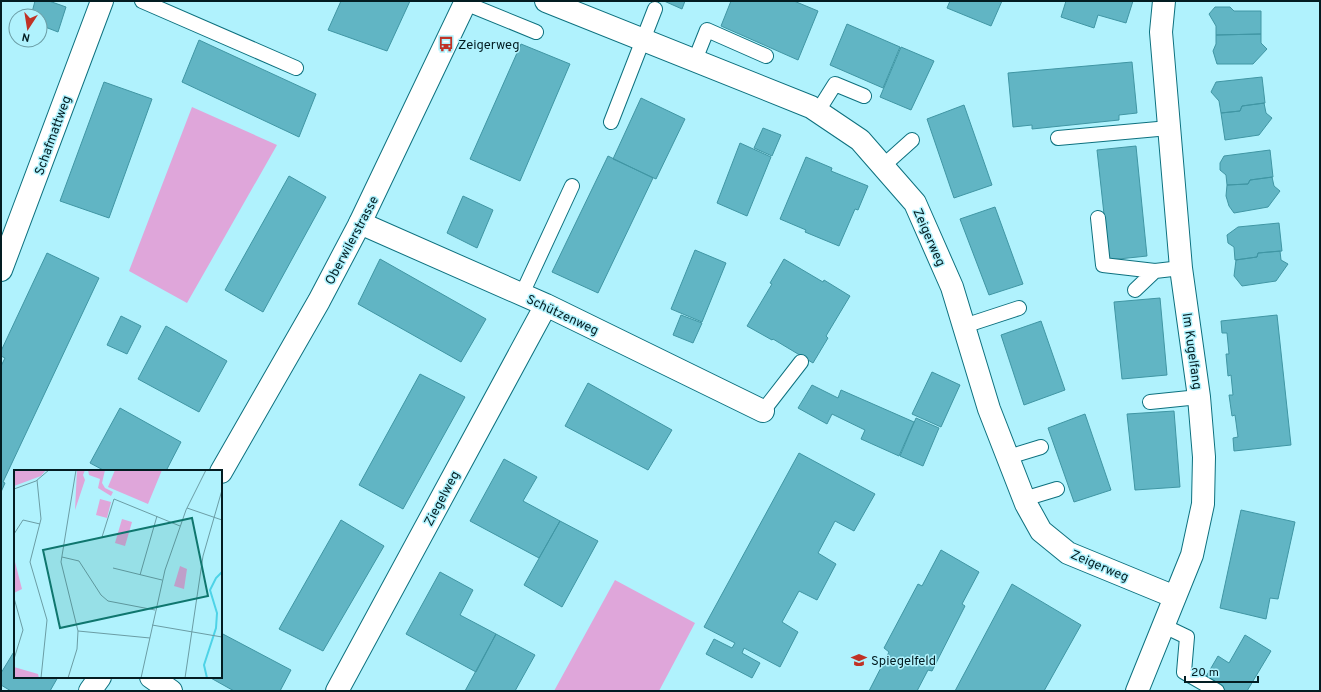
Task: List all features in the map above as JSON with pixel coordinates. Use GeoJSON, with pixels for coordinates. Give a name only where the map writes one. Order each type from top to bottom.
{"type":"FeatureCollection","features":[{"type":"Feature","properties":{"kind":"street","name":"Schafmattweg"},"geometry":{"type":"LineString","coordinates":[[1,270],[102,1]]}},
{"type":"Feature","properties":{"kind":"street","name":"Zeigerweg"},"geometry":{"type":"LineString","coordinates":[[546,1],[818,110],[860,140],[915,203],[952,287],[990,409],[1008,458],[1024,499],[1041,531],[1068,553],[1175,597]]}},
{"type":"Feature","properties":{"kind":"street","name":"Im Kugelfang"},"geometry":{"type":"LineString","coordinates":[[1137,691],[1192,555],[1203,504],[1204,457],[1199,397],[1181,268],[1161,32],[1164,1]]}},
{"type":"Feature","properties":{"kind":"street","name":"Oberwilerstrasse"},"geometry":{"type":"LineString","coordinates":[[222,470],[319,301],[360,223],[466,2]]}},
{"type":"Feature","properties":{"kind":"street","name":"Schützenweg"},"geometry":{"type":"LineString","coordinates":[[360,223],[546,305],[764,411]]}},
{"type":"Feature","properties":{"kind":"street","name":"Ziegelweg"},"geometry":{"type":"LineString","coordinates":[[337,691],[546,305]]}},
{"type":"Feature","properties":{"kind":"street"},"geometry":{"type":"LineString","coordinates":[[90,691],[99,678]]}},
{"type":"Feature","properties":{"kind":"street"},"geometry":{"type":"LineString","coordinates":[[152,678],[171,691]]}},
{"type":"Feature","properties":{"kind":"lane"},"geometry":{"type":"LineString","coordinates":[[142,1],[296,68]]}},
{"type":"Feature","properties":{"kind":"lane"},"geometry":{"type":"LineString","coordinates":[[466,2],[536,32]]}},
{"type":"Feature","properties":{"kind":"lane"},"geometry":{"type":"LineString","coordinates":[[611,122],[655,9]]}},
{"type":"Feature","properties":{"kind":"lane"},"geometry":{"type":"LineString","coordinates":[[695,60],[707,30],[766,56]]}},
{"type":"Feature","properties":{"kind":"lane"},"geometry":{"type":"LineString","coordinates":[[818,110],[835,84],[864,96]]}},
{"type":"Feature","properties":{"kind":"lane"},"geometry":{"type":"LineString","coordinates":[[1058,138],[1169,128]]}},
{"type":"Feature","properties":{"kind":"lane"},"geometry":{"type":"LineString","coordinates":[[883,166],[912,140]]}},
{"type":"Feature","properties":{"kind":"lane"},"geometry":{"type":"LineString","coordinates":[[522,294],[572,186]]}},
{"type":"Feature","properties":{"kind":"lane"},"geometry":{"type":"LineString","coordinates":[[1098,218],[1103,266],[1155,271],[1181,268]]}},
{"type":"Feature","properties":{"kind":"lane"},"geometry":{"type":"LineString","coordinates":[[1135,290],[1155,271]]}},
{"type":"Feature","properties":{"kind":"lane"},"geometry":{"type":"LineString","coordinates":[[964,326],[1019,308]]}},
{"type":"Feature","properties":{"kind":"lane"},"geometry":{"type":"LineString","coordinates":[[764,411],[801,362]]}},
{"type":"Feature","properties":{"kind":"lane"},"geometry":{"type":"LineString","coordinates":[[1150,402],[1199,397]]}},
{"type":"Feature","properties":{"kind":"lane"},"geometry":{"type":"LineString","coordinates":[[1008,458],[1041,447]]}},
{"type":"Feature","properties":{"kind":"lane"},"geometry":{"type":"LineString","coordinates":[[1024,499],[1057,489]]}},
{"type":"Feature","properties":{"kind":"lane"},"geometry":{"type":"LineString","coordinates":[[1164,626],[1187,637],[1184,672],[1217,691]]}},
{"type":"Feature","properties":{"kind":"shaded area"},"geometry":{"type":"Polygon","coordinates":[[[192,107],[277,145],[187,303],[129,271],[192,107]]]}},
{"type":"Feature","properties":{"kind":"shaded area"},"geometry":{"type":"Polygon","coordinates":[[[615,580],[695,623],[659,691],[554,691],[615,580]]]}},
{"type":"Feature","properties":{"kind":"building"},"geometry":{"type":"Polygon","coordinates":[[[35,1],[49,1],[66,7],[58,32],[48,28],[48,8],[33,8],[35,1]]]}},
{"type":"Feature","properties":{"kind":"building"},"geometry":{"type":"Polygon","coordinates":[[[341,1],[410,1],[387,51],[328,30],[341,1]]]}},
{"type":"Feature","properties":{"kind":"building"},"geometry":{"type":"Polygon","coordinates":[[[664,1],[685,1],[682,9],[664,1]]]}},
{"type":"Feature","properties":{"kind":"building"},"geometry":{"type":"Polygon","coordinates":[[[731,1],[794,1],[818,11],[798,60],[721,26],[731,1]]]}},
{"type":"Feature","properties":{"kind":"building"},"geometry":{"type":"Polygon","coordinates":[[[950,1],[1002,1],[991,26],[947,8],[950,1]]]}},
{"type":"Feature","properties":{"kind":"building"},"geometry":{"type":"Polygon","coordinates":[[[1066,1],[1133,1],[1126,23],[1098,15],[1094,28],[1061,17],[1066,1]]]}},
{"type":"Feature","properties":{"kind":"building"},"geometry":{"type":"Polygon","coordinates":[[[1215,7],[1230,7],[1234,11],[1261,11],[1261,34],[1216,35],[1216,26],[1209,14],[1215,7]]]}},
{"type":"Feature","properties":{"kind":"building"},"geometry":{"type":"Polygon","coordinates":[[[847,24],[900,47],[883,88],[830,65],[847,24]]]}},
{"type":"Feature","properties":{"kind":"building"},"geometry":{"type":"Polygon","coordinates":[[[1261,34],[1261,43],[1267,49],[1253,64],[1217,64],[1213,51],[1216,44],[1216,35],[1261,34]]]}},
{"type":"Feature","properties":{"kind":"building"},"geometry":{"type":"Polygon","coordinates":[[[199,40],[316,94],[299,137],[182,82],[199,40]]]}},
{"type":"Feature","properties":{"kind":"building"},"geometry":{"type":"Polygon","coordinates":[[[521,44],[570,64],[520,181],[470,159],[521,44]]]}},
{"type":"Feature","properties":{"kind":"building"},"geometry":{"type":"Polygon","coordinates":[[[901,47],[934,61],[911,110],[880,97],[901,47]]]}},
{"type":"Feature","properties":{"kind":"building"},"geometry":{"type":"Polygon","coordinates":[[[1132,62],[1137,113],[1119,115],[1119,120],[1032,129],[1032,125],[1013,127],[1008,73],[1132,62]]]}},
{"type":"Feature","properties":{"kind":"building"},"geometry":{"type":"Polygon","coordinates":[[[1262,77],[1265,103],[1242,106],[1240,111],[1221,113],[1219,101],[1211,92],[1216,82],[1262,77]]]}},
{"type":"Feature","properties":{"kind":"building"},"geometry":{"type":"Polygon","coordinates":[[[104,82],[152,99],[109,218],[60,201],[104,82]]]}},
{"type":"Feature","properties":{"kind":"building"},"geometry":{"type":"Polygon","coordinates":[[[641,98],[685,119],[656,179],[613,159],[641,98]]]}},
{"type":"Feature","properties":{"kind":"building"},"geometry":{"type":"Polygon","coordinates":[[[1264,103],[1266,113],[1272,118],[1259,135],[1225,140],[1221,113],[1240,111],[1242,106],[1264,103]]]}},
{"type":"Feature","properties":{"kind":"building"},"geometry":{"type":"Polygon","coordinates":[[[964,105],[992,185],[954,198],[927,119],[964,105]]]}},
{"type":"Feature","properties":{"kind":"building"},"geometry":{"type":"Polygon","coordinates":[[[763,128],[781,135],[772,156],[754,148],[763,128]]]}},
{"type":"Feature","properties":{"kind":"building"},"geometry":{"type":"Polygon","coordinates":[[[740,143],[771,157],[747,216],[717,203],[740,143]]]}},
{"type":"Feature","properties":{"kind":"building"},"geometry":{"type":"Polygon","coordinates":[[[1136,146],[1147,256],[1109,260],[1097,150],[1136,146]]]}},
{"type":"Feature","properties":{"kind":"building"},"geometry":{"type":"Polygon","coordinates":[[[1270,150],[1273,177],[1250,180],[1248,184],[1227,185],[1226,175],[1220,170],[1220,163],[1224,156],[1270,150]]]}},
{"type":"Feature","properties":{"kind":"building"},"geometry":{"type":"Polygon","coordinates":[[[608,156],[653,178],[598,293],[552,272],[608,156]]]}},
{"type":"Feature","properties":{"kind":"building"},"geometry":{"type":"Polygon","coordinates":[[[806,157],[832,168],[831,171],[868,186],[858,210],[855,209],[839,246],[805,232],[806,230],[780,219],[806,157]]]}},
{"type":"Feature","properties":{"kind":"building"},"geometry":{"type":"Polygon","coordinates":[[[289,176],[326,197],[263,312],[225,290],[289,176]]]}},
{"type":"Feature","properties":{"kind":"building"},"geometry":{"type":"Polygon","coordinates":[[[1272,177],[1274,186],[1280,191],[1268,207],[1234,213],[1229,206],[1226,196],[1227,185],[1248,184],[1250,180],[1272,177]]]}},
{"type":"Feature","properties":{"kind":"building"},"geometry":{"type":"Polygon","coordinates":[[[463,196],[493,210],[477,248],[447,233],[463,196]]]}},
{"type":"Feature","properties":{"kind":"building"},"geometry":{"type":"Polygon","coordinates":[[[995,207],[1023,284],[989,295],[960,219],[995,207]]]}},
{"type":"Feature","properties":{"kind":"building"},"geometry":{"type":"Polygon","coordinates":[[[1279,223],[1282,251],[1258,253],[1257,257],[1235,260],[1234,247],[1228,243],[1227,235],[1238,227],[1279,223]]]}},
{"type":"Feature","properties":{"kind":"building"},"geometry":{"type":"Polygon","coordinates":[[[695,250],[726,263],[702,322],[671,309],[695,250]]]}},
{"type":"Feature","properties":{"kind":"building"},"geometry":{"type":"Polygon","coordinates":[[[1280,251],[1281,260],[1288,264],[1276,281],[1242,286],[1234,276],[1236,260],[1257,257],[1258,253],[1280,251]]]}},
{"type":"Feature","properties":{"kind":"building"},"geometry":{"type":"Polygon","coordinates":[[[47,253],[99,278],[3,482],[5,483],[1,492],[1,366],[5,358],[1,356],[1,351],[47,253]]]}},
{"type":"Feature","properties":{"kind":"building"},"geometry":{"type":"Polygon","coordinates":[[[380,259],[486,319],[461,362],[358,304],[380,259]]]}},
{"type":"Feature","properties":{"kind":"building"},"geometry":{"type":"Polygon","coordinates":[[[784,259],[823,282],[824,280],[850,296],[826,336],[828,338],[813,363],[773,339],[772,340],[747,326],[772,284],[770,283],[784,259]]]}},
{"type":"Feature","properties":{"kind":"building"},"geometry":{"type":"Polygon","coordinates":[[[1160,298],[1167,375],[1122,379],[1114,302],[1160,298]]]}},
{"type":"Feature","properties":{"kind":"building"},"geometry":{"type":"Polygon","coordinates":[[[681,315],[702,323],[693,343],[673,335],[681,315]]]}},
{"type":"Feature","properties":{"kind":"building"},"geometry":{"type":"Polygon","coordinates":[[[1277,315],[1291,445],[1234,451],[1233,438],[1238,437],[1235,415],[1232,416],[1229,395],[1233,395],[1231,375],[1228,376],[1226,354],[1229,354],[1227,333],[1222,333],[1221,321],[1277,315]]]}},
{"type":"Feature","properties":{"kind":"building"},"geometry":{"type":"Polygon","coordinates":[[[121,316],[141,326],[127,354],[107,345],[121,316]]]}},
{"type":"Feature","properties":{"kind":"building"},"geometry":{"type":"Polygon","coordinates":[[[1041,321],[1065,390],[1024,405],[1001,335],[1041,321]]]}},
{"type":"Feature","properties":{"kind":"building"},"geometry":{"type":"Polygon","coordinates":[[[166,326],[227,361],[199,412],[138,379],[166,326]]]}},
{"type":"Feature","properties":{"kind":"building"},"geometry":{"type":"Polygon","coordinates":[[[932,372],[960,385],[941,427],[912,414],[932,372]]]}},
{"type":"Feature","properties":{"kind":"building"},"geometry":{"type":"Polygon","coordinates":[[[420,374],[465,397],[403,509],[359,485],[420,374]]]}},
{"type":"Feature","properties":{"kind":"building"},"geometry":{"type":"Polygon","coordinates":[[[588,383],[672,430],[648,470],[565,426],[588,383]]]}},
{"type":"Feature","properties":{"kind":"building"},"geometry":{"type":"Polygon","coordinates":[[[812,385],[838,398],[841,390],[914,422],[899,456],[861,439],[865,430],[832,414],[827,424],[798,408],[812,385]]]}},
{"type":"Feature","properties":{"kind":"building"},"geometry":{"type":"Polygon","coordinates":[[[120,408],[181,442],[167,470],[103,470],[90,463],[120,408]]]}},
{"type":"Feature","properties":{"kind":"building"},"geometry":{"type":"Polygon","coordinates":[[[1174,411],[1180,487],[1135,490],[1127,414],[1174,411]]]}},
{"type":"Feature","properties":{"kind":"building"},"geometry":{"type":"Polygon","coordinates":[[[1085,414],[1111,490],[1074,502],[1048,428],[1085,414]]]}},
{"type":"Feature","properties":{"kind":"building"},"geometry":{"type":"Polygon","coordinates":[[[916,418],[939,428],[923,466],[900,456],[916,418]]]}},
{"type":"Feature","properties":{"kind":"building"},"geometry":{"type":"Polygon","coordinates":[[[799,453],[875,494],[854,531],[835,521],[818,553],[836,564],[817,600],[799,591],[782,622],[798,632],[780,667],[744,648],[742,653],[760,663],[752,678],[706,654],[714,639],[732,648],[735,643],[704,627],[799,453]]]}},
{"type":"Feature","properties":{"kind":"building"},"geometry":{"type":"Polygon","coordinates":[[[504,459],[537,477],[523,501],[560,521],[539,558],[470,521],[504,459]]]}},
{"type":"Feature","properties":{"kind":"building"},"geometry":{"type":"Polygon","coordinates":[[[1241,510],[1295,522],[1278,599],[1270,598],[1266,619],[1220,608],[1241,510]]]}},
{"type":"Feature","properties":{"kind":"building"},"geometry":{"type":"Polygon","coordinates":[[[341,520],[384,546],[323,651],[279,629],[341,520]]]}},
{"type":"Feature","properties":{"kind":"building"},"geometry":{"type":"Polygon","coordinates":[[[560,521],[598,541],[562,607],[524,585],[560,521]]]}},
{"type":"Feature","properties":{"kind":"building"},"geometry":{"type":"Polygon","coordinates":[[[941,550],[979,572],[962,604],[965,606],[932,671],[928,670],[917,691],[869,691],[889,652],[884,648],[918,584],[922,586],[941,550]]]}},
{"type":"Feature","properties":{"kind":"building"},"geometry":{"type":"Polygon","coordinates":[[[440,572],[473,590],[460,615],[496,634],[476,672],[406,634],[440,572]]]}},
{"type":"Feature","properties":{"kind":"building"},"geometry":{"type":"Polygon","coordinates":[[[1012,584],[1081,625],[1044,691],[955,691],[1012,584]]]}},
{"type":"Feature","properties":{"kind":"building"},"geometry":{"type":"Polygon","coordinates":[[[222,634],[291,670],[280,691],[234,691],[211,678],[222,678],[222,634]]]}},
{"type":"Feature","properties":{"kind":"building"},"geometry":{"type":"Polygon","coordinates":[[[496,634],[535,655],[515,691],[465,691],[496,634]]]}},
{"type":"Feature","properties":{"kind":"building"},"geometry":{"type":"Polygon","coordinates":[[[1245,635],[1271,651],[1247,691],[1222,691],[1204,680],[1218,656],[1229,663],[1245,635]]]}},
{"type":"Feature","properties":{"kind":"building"},"geometry":{"type":"Polygon","coordinates":[[[14,652],[14,678],[57,678],[50,691],[11,691],[1,685],[1,673],[14,652]]]}},
{"type":"Feature","properties":{"kind":"place","name":"Zeigerweg"},"geometry":{"type":"Point","coordinates":[446,44]}},
{"type":"Feature","properties":{"kind":"place","name":"Spiegelfeld"},"geometry":{"type":"Point","coordinates":[859,660]}}]}
